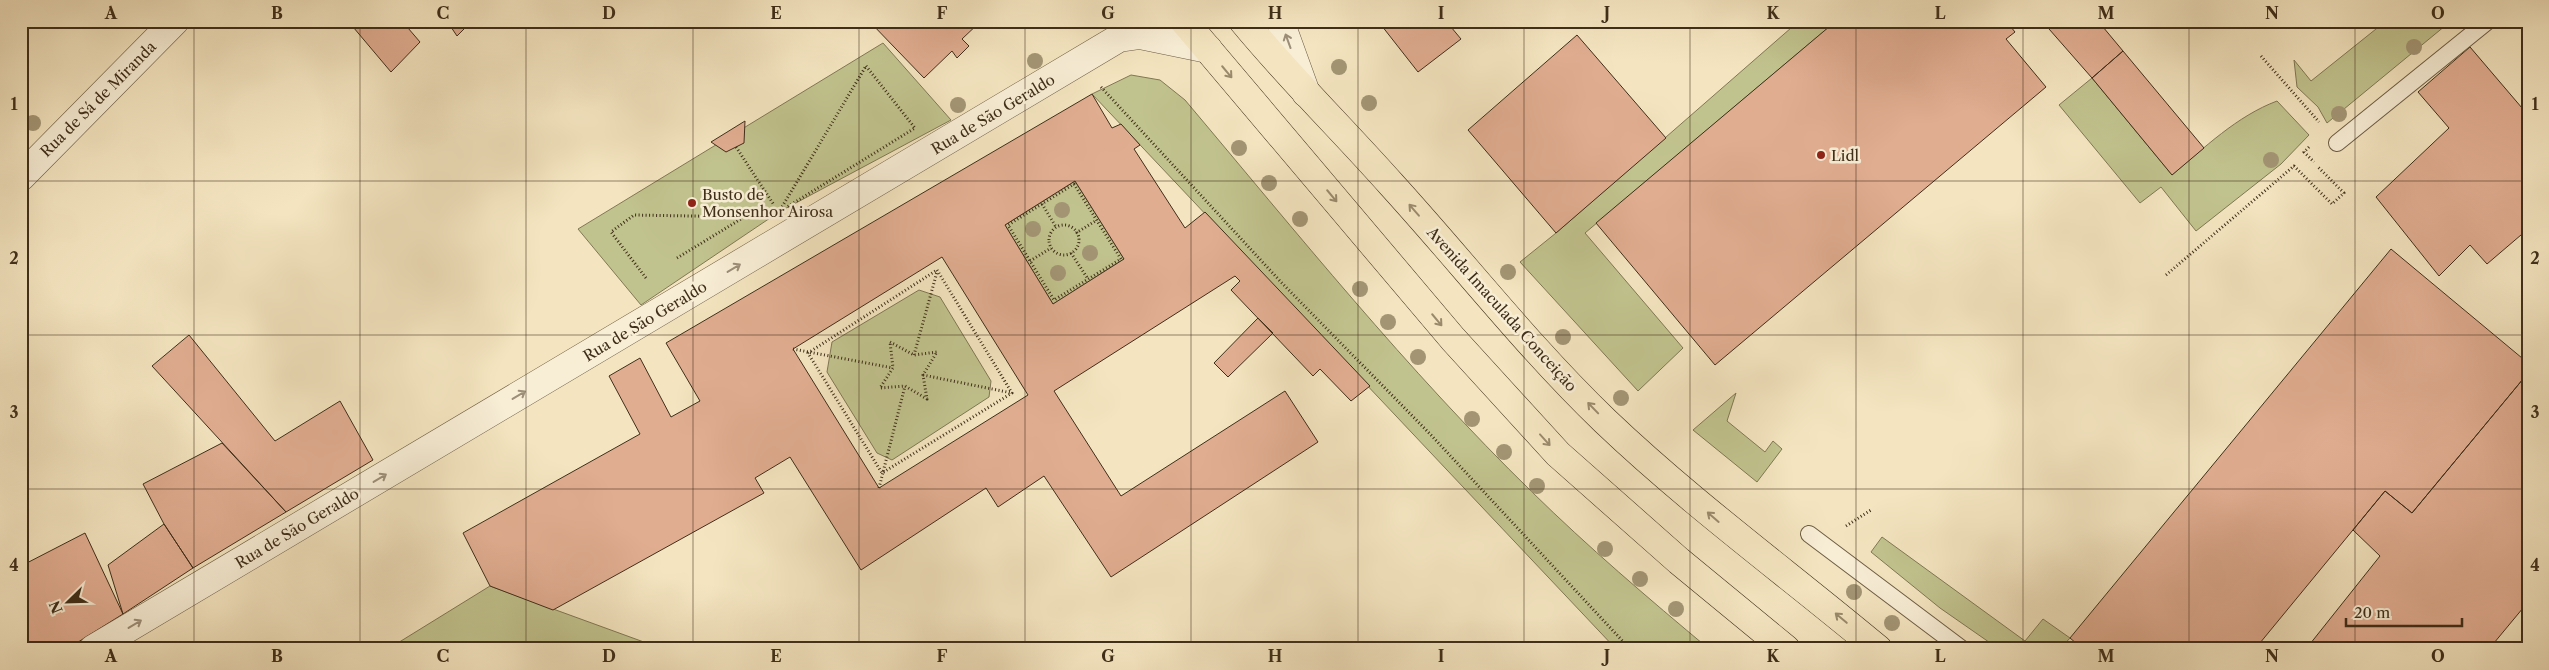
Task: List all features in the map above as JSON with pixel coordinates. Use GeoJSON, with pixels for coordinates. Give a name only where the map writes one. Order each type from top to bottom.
{"type":"FeatureCollection","features":[{"type":"Feature","properties":{"kind":"main road"},"geometry":{"type":"LineString","coordinates":[[1184,21],[1453,339],[1558,454],[1679,561],[1786,649]]}},
{"type":"Feature","properties":{"kind":"main road"},"geometry":{"type":"LineString","coordinates":[[1207,21],[1208,49]]}},
{"type":"Feature","properties":{"kind":"main road","name":"Avenida Imaculada Conceição"},"geometry":{"type":"LineString","coordinates":[[1243,21],[1306,95],[1391,184],[1529,343],[1606,421],[1735,536],[1878,649]]}},
{"type":"Feature","properties":{"kind":"street","name":"Rua de Sá de Miranda"},"geometry":{"type":"LineString","coordinates":[[21,177],[175,21]]}},
{"type":"Feature","properties":{"kind":"street"},"geometry":{"type":"LineString","coordinates":[[1280,21],[1306,95]]}},
{"type":"Feature","properties":{"kind":"street","name":"Rua de São Geraldo"},"geometry":{"type":"LineString","coordinates":[[93,649],[1120,38],[1140,35],[1208,49]]}},
{"type":"Feature","properties":{"kind":"lane"},"geometry":{"type":"LineString","coordinates":[[2337,143],[2488,21]]}},
{"type":"Feature","properties":{"kind":"lane"},"geometry":{"type":"LineString","coordinates":[[1810,534],[1962,649]]}},
{"type":"Feature","properties":{"kind":"path"},"geometry":{"type":"LineString","coordinates":[[2260,56],[2320,124]]}},
{"type":"Feature","properties":{"kind":"path"},"geometry":{"type":"LineString","coordinates":[[769,214],[778,212],[916,128],[866,66],[778,212]]}},
{"type":"Feature","properties":{"kind":"path"},"geometry":{"type":"LineString","coordinates":[[1099,84],[1274,274],[1431,436],[1630,649]]}},
{"type":"Feature","properties":{"kind":"path"},"geometry":{"type":"LineString","coordinates":[[736,147],[778,212]]}},
{"type":"Feature","properties":{"kind":"path"},"geometry":{"type":"LineString","coordinates":[[2166,275],[2294,166],[2332,204],[2344,193],[2304,152]]}},
{"type":"Feature","properties":{"kind":"path"},"geometry":{"type":"LineString","coordinates":[[1074,184],[1121,259],[1054,300],[1008,226],[1042,204],[1074,184]]}},
{"type":"Feature","properties":{"kind":"path"},"geometry":{"type":"LineString","coordinates":[[1042,204],[1056,227]]}},
{"type":"Feature","properties":{"kind":"path"},"geometry":{"type":"LineString","coordinates":[[653,273],[645,278],[611,232],[634,215],[741,219],[750,217]]}},
{"type":"Feature","properties":{"kind":"path"},"geometry":{"type":"LineString","coordinates":[[669,263],[741,219]]}},
{"type":"Feature","properties":{"kind":"path"},"geometry":{"type":"LineString","coordinates":[[1076,233],[1097,220]]}},
{"type":"Feature","properties":{"kind":"path"},"geometry":{"type":"LineString","coordinates":[[1068,226],[1076,233],[1078,244],[1072,253],[1060,255],[1051,248],[1049,236],[1056,227],[1068,226]]}},
{"type":"Feature","properties":{"kind":"path"},"geometry":{"type":"LineString","coordinates":[[1030,261],[1051,248]]}},
{"type":"Feature","properties":{"kind":"path"},"geometry":{"type":"LineString","coordinates":[[1072,253],[1088,279]]}},
{"type":"Feature","properties":{"kind":"path"},"geometry":{"type":"LineString","coordinates":[[808,353],[937,270]]}},
{"type":"Feature","properties":{"kind":"path"},"geometry":{"type":"LineString","coordinates":[[914,356],[937,270]]}},
{"type":"Feature","properties":{"kind":"path"},"geometry":{"type":"LineString","coordinates":[[937,270],[1012,393]]}},
{"type":"Feature","properties":{"kind":"path"},"geometry":{"type":"LineString","coordinates":[[890,342],[914,356],[937,352],[923,375],[927,399],[905,386],[880,388],[893,368],[890,342]]}},
{"type":"Feature","properties":{"kind":"path"},"geometry":{"type":"LineString","coordinates":[[793,349],[893,368]]}},
{"type":"Feature","properties":{"kind":"path"},"geometry":{"type":"LineString","coordinates":[[808,353],[882,473]]}},
{"type":"Feature","properties":{"kind":"path"},"geometry":{"type":"LineString","coordinates":[[923,375],[1012,393]]}},
{"type":"Feature","properties":{"kind":"path"},"geometry":{"type":"LineString","coordinates":[[879,488],[905,386]]}},
{"type":"Feature","properties":{"kind":"path"},"geometry":{"type":"LineString","coordinates":[[882,473],[1012,393]]}},
{"type":"Feature","properties":{"kind":"path"},"geometry":{"type":"LineString","coordinates":[[1841,532],[1846,526],[1870,510]]}},
{"type":"Feature","properties":{"kind":"green space"},"geometry":{"type":"Polygon","coordinates":[[[1799,21],[1836,21],[1585,233],[1683,348],[1638,391],[1520,262],[1556,233],[1799,21]]]}},
{"type":"Feature","properties":{"kind":"green space"},"geometry":{"type":"Polygon","coordinates":[[[2386,21],[2451,21],[2327,123],[2318,107],[2297,87],[2294,60],[2311,81],[2386,21]]]}},
{"type":"Feature","properties":{"kind":"green space"},"geometry":{"type":"Polygon","coordinates":[[[883,43],[951,120],[779,212],[641,305],[578,229],[883,43]]]}},
{"type":"Feature","properties":{"kind":"green space"},"geometry":{"type":"Polygon","coordinates":[[[1131,75],[1160,80],[1185,100],[1354,300],[1486,446],[1575,533],[1709,649],[1616,649],[1092,94],[1131,75]]]}},
{"type":"Feature","properties":{"kind":"green space"},"geometry":{"type":"Polygon","coordinates":[[[2092,78],[2172,175],[2235,124],[2262,107],[2277,101],[2309,135],[2281,164],[2196,231],[2161,187],[2140,203],[2059,105],[2092,78]]]}},
{"type":"Feature","properties":{"kind":"green space"},"geometry":{"type":"Polygon","coordinates":[[[1075,181],[1124,259],[1053,304],[1005,225],[1075,181]]]}},
{"type":"Feature","properties":{"kind":"green space"},"geometry":{"type":"Polygon","coordinates":[[[919,290],[940,297],[991,381],[989,397],[892,460],[877,453],[827,372],[832,342],[919,290]]]}},
{"type":"Feature","properties":{"kind":"green space"},"geometry":{"type":"Polygon","coordinates":[[[1736,393],[1727,421],[1765,452],[1773,441],[1782,449],[1757,482],[1693,430],[1736,393]]]}},
{"type":"Feature","properties":{"kind":"green space"},"geometry":{"type":"Polygon","coordinates":[[[1882,537],[2025,641],[2043,619],[2070,638],[2060,649],[1996,647],[1940,608],[1871,552],[1882,537]]]}},
{"type":"Feature","properties":{"kind":"green space"},"geometry":{"type":"Polygon","coordinates":[[[490,586],[663,649],[388,649],[490,586]]]}},
{"type":"Feature","properties":{"kind":"building"},"geometry":{"type":"Polygon","coordinates":[[[348,21],[402,21],[420,42],[391,72],[348,21]]]}},
{"type":"Feature","properties":{"kind":"building"},"geometry":{"type":"Polygon","coordinates":[[[447,21],[472,21],[457,36],[447,21]]]}},
{"type":"Feature","properties":{"kind":"building"},"geometry":{"type":"Polygon","coordinates":[[[869,21],[981,21],[962,39],[969,46],[957,58],[952,51],[924,78],[869,21]]]}},
{"type":"Feature","properties":{"kind":"building"},"geometry":{"type":"Polygon","coordinates":[[[1378,21],[1446,21],[1461,39],[1418,72],[1378,21]]]}},
{"type":"Feature","properties":{"kind":"building","name":"Lidl"},"geometry":{"type":"Polygon","coordinates":[[[1836,21],[2006,21],[2015,32],[2006,39],[2046,87],[1715,365],[1596,223],[1836,21]]]}},
{"type":"Feature","properties":{"kind":"building"},"geometry":{"type":"Polygon","coordinates":[[[2042,21],[2098,21],[2123,51],[2092,78],[2042,21]]]}},
{"type":"Feature","properties":{"kind":"building"},"geometry":{"type":"Polygon","coordinates":[[[1577,35],[1666,138],[1556,233],[1468,130],[1577,35]]]}},
{"type":"Feature","properties":{"kind":"building"},"geometry":{"type":"Polygon","coordinates":[[[2470,47],[2528,115],[2528,229],[2487,264],[2470,245],[2439,276],[2376,197],[2449,128],[2418,92],[2470,47]]]}},
{"type":"Feature","properties":{"kind":"building"},"geometry":{"type":"Polygon","coordinates":[[[2123,51],[2204,148],[2172,175],[2092,78],[2123,51]]]}},
{"type":"Feature","properties":{"kind":"building"},"geometry":{"type":"Polygon","coordinates":[[[1092,94],[1112,128],[1121,124],[1140,145],[1134,149],[1185,228],[1205,212],[1370,386],[1351,401],[1320,369],[1313,376],[1231,290],[1240,281],[1235,276],[1054,391],[1121,496],[1285,391],[1318,442],[1111,577],[1044,476],[998,507],[986,488],[861,570],[790,457],[755,478],[764,493],[553,610],[490,586],[463,533],[640,434],[609,376],[640,358],[671,417],[700,401],[666,343],[1092,94]],[[1075,181],[1005,225],[1053,304],[1124,259],[1075,181]],[[942,257],[793,349],[879,488],[1028,395],[942,257]]]}},
{"type":"Feature","properties":{"kind":"building"},"geometry":{"type":"Polygon","coordinates":[[[745,121],[744,143],[726,152],[711,142],[745,121]]]}},
{"type":"Feature","properties":{"kind":"building"},"geometry":{"type":"Polygon","coordinates":[[[2391,249],[2528,363],[2528,373],[2412,513],[2385,491],[2255,649],[2083,649],[2070,638],[2391,249]]]}},
{"type":"Feature","properties":{"kind":"building"},"geometry":{"type":"Polygon","coordinates":[[[1258,318],[1273,333],[1228,377],[1214,363],[1258,318]]]}},
{"type":"Feature","properties":{"kind":"building"},"geometry":{"type":"Polygon","coordinates":[[[189,335],[275,441],[340,401],[373,460],[286,512],[152,366],[189,335]]]}},
{"type":"Feature","properties":{"kind":"building"},"geometry":{"type":"Polygon","coordinates":[[[2528,373],[2528,602],[2489,649],[2306,649],[2380,556],[2353,530],[2385,491],[2412,513],[2528,373]]]}},
{"type":"Feature","properties":{"kind":"building"},"geometry":{"type":"Polygon","coordinates":[[[222,443],[286,512],[193,568],[164,524],[143,484],[222,443]]]}},
{"type":"Feature","properties":{"kind":"building"},"geometry":{"type":"Polygon","coordinates":[[[164,524],[193,568],[123,614],[108,565],[164,524]]]}},
{"type":"Feature","properties":{"kind":"building"},"geometry":{"type":"Polygon","coordinates":[[[85,533],[123,614],[67,649],[31,649],[21,636],[21,566],[85,533]]]}},
{"type":"Feature","properties":{"kind":"building"},"geometry":{"type":"Polygon","coordinates":[[[2528,635],[2528,649],[2517,649],[2528,635]]]}},
{"type":"Feature","properties":{"kind":"place","name":"Lidl"},"geometry":{"type":"Point","coordinates":[1821,155]}},
{"type":"Feature","properties":{"kind":"place","name":"Busto de Monsenhor Airosa"},"geometry":{"type":"Point","coordinates":[692,203]}}]}
